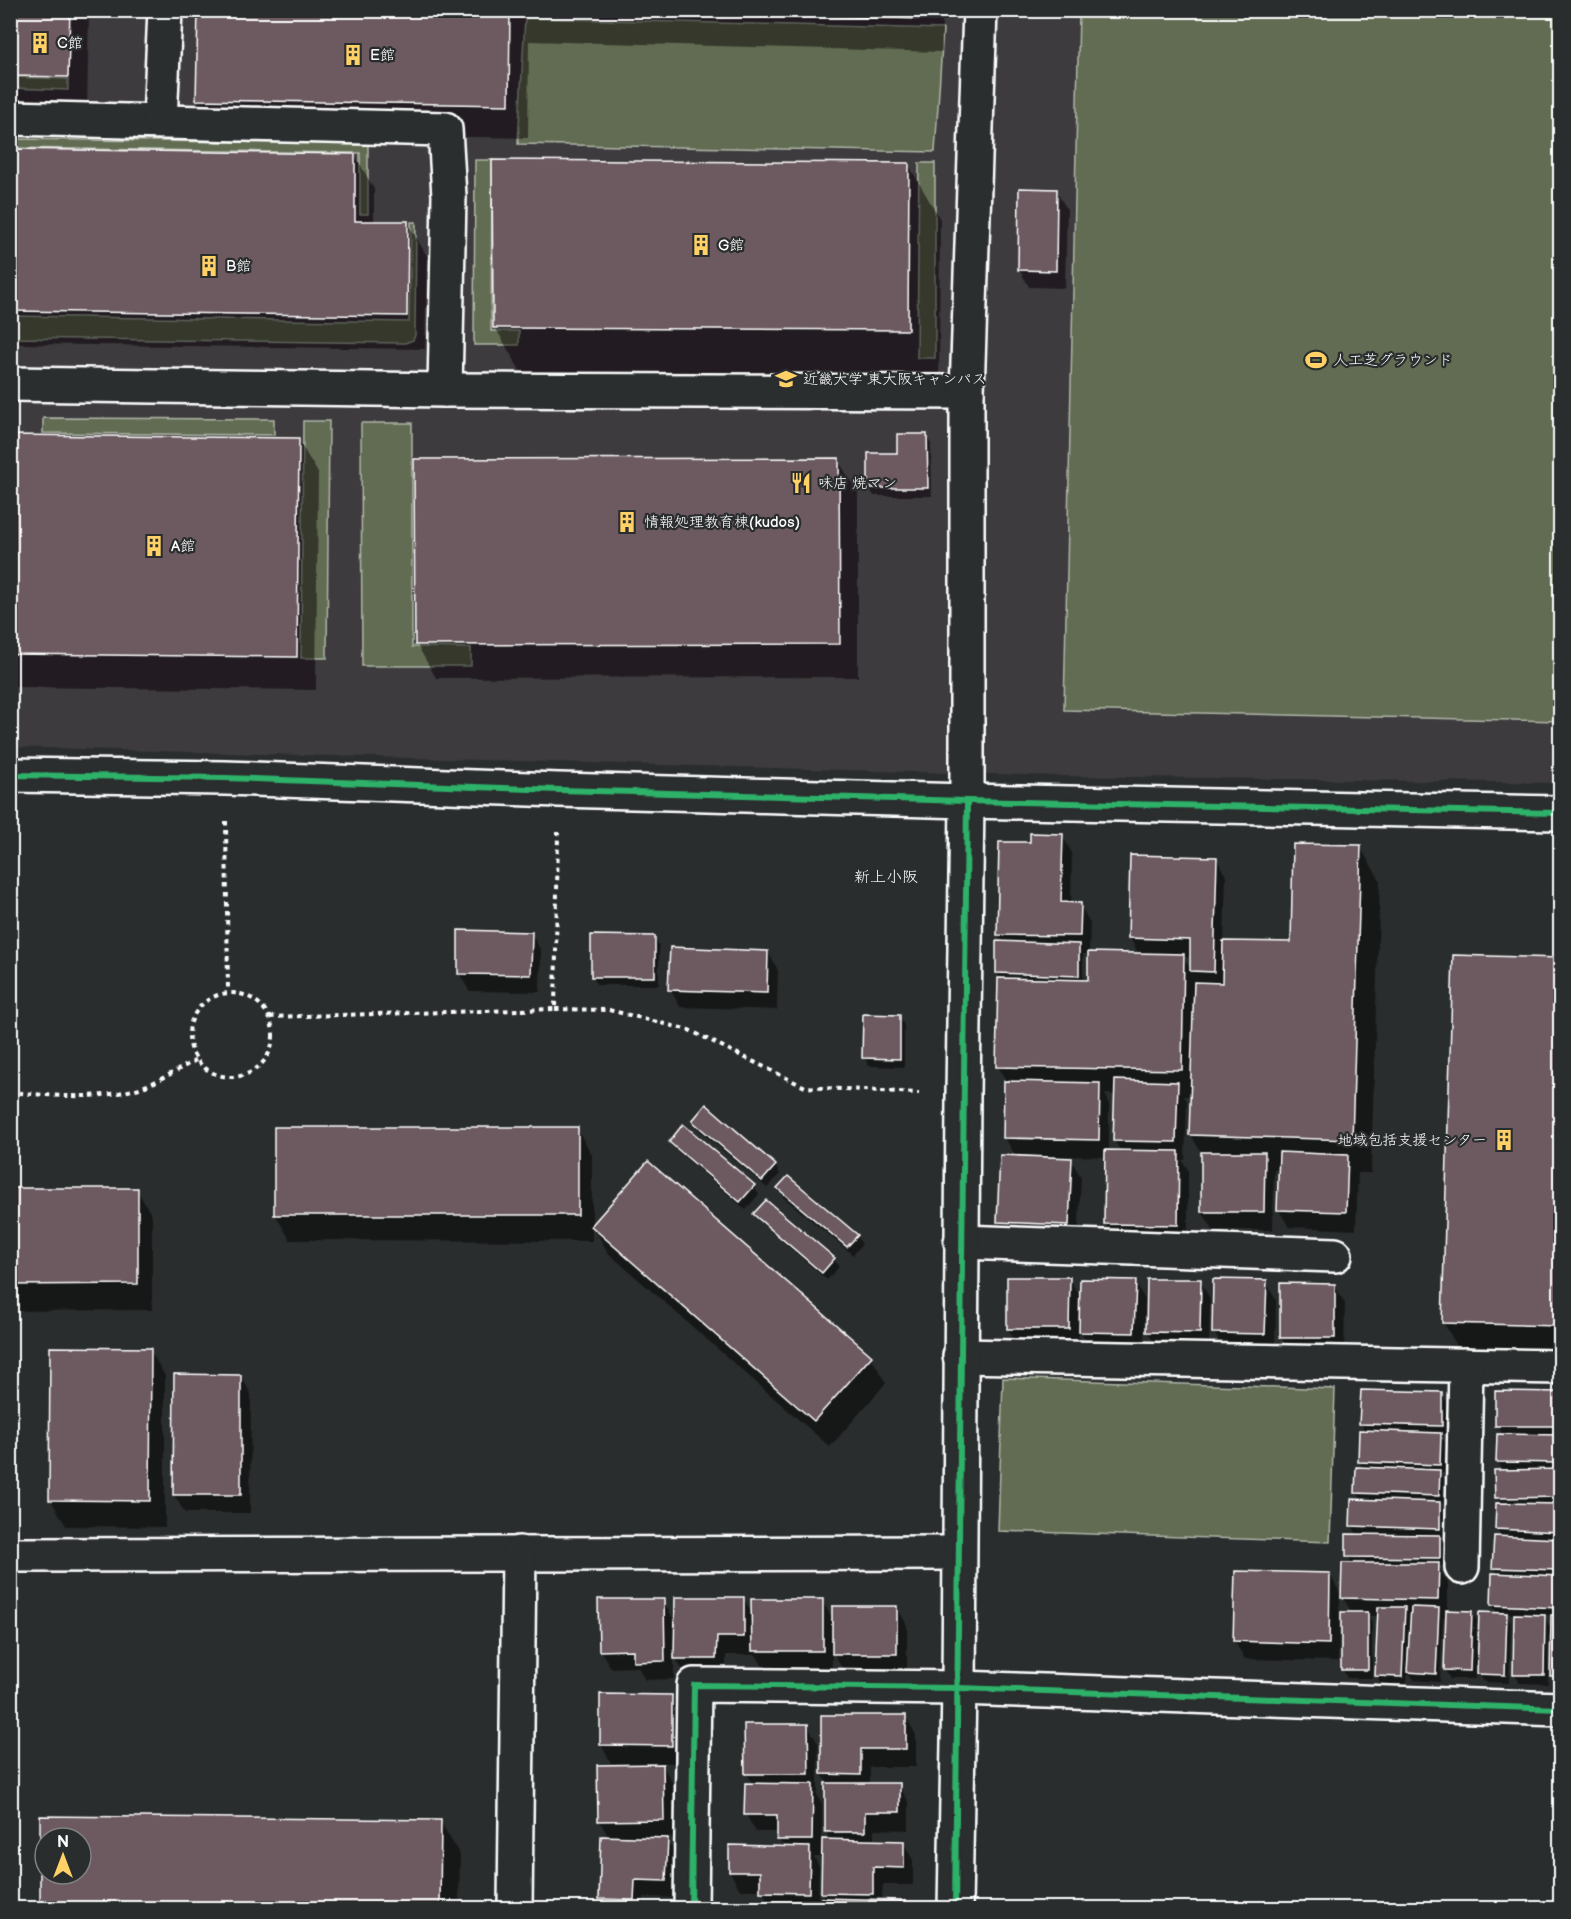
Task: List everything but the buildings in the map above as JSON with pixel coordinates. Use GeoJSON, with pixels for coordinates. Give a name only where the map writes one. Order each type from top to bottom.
{"type":"FeatureCollection","features":[{"type":"Feature","properties":{"kind":"street"},"geometry":{"type":"LineString","coordinates":[[160,121],[165,10]]}},
{"type":"Feature","properties":{"kind":"street"},"geometry":{"type":"LineString","coordinates":[[955,1908],[961,1242],[968,801],[968,392],[980,10]]}},
{"type":"Feature","properties":{"kind":"street"},"geometry":{"type":"LineString","coordinates":[[10,118],[445,129],[449,196],[445,390]]}},
{"type":"Feature","properties":{"kind":"street"},"geometry":{"type":"LineString","coordinates":[[10,384],[445,390],[968,392]]}},
{"type":"Feature","properties":{"kind":"street"},"geometry":{"type":"LineString","coordinates":[[10,775],[225,778],[968,801],[1560,813]]}},
{"type":"Feature","properties":{"kind":"street"},"geometry":{"type":"LineString","coordinates":[[961,1242],[1335,1255]]}},
{"type":"Feature","properties":{"kind":"street"},"geometry":{"type":"LineString","coordinates":[[960,1356],[1560,1367]]}},
{"type":"Feature","properties":{"kind":"street"},"geometry":{"type":"LineString","coordinates":[[1462,1567],[1466,1365]]}},
{"type":"Feature","properties":{"kind":"street"},"geometry":{"type":"LineString","coordinates":[[515,1908],[519,1553]]}},
{"type":"Feature","properties":{"kind":"street"},"geometry":{"type":"LineString","coordinates":[[10,1555],[958,1553]]}},
{"type":"Feature","properties":{"kind":"street"},"geometry":{"type":"LineString","coordinates":[[692,1908],[694,1685],[958,1688],[1560,1709]]}},
{"type":"Feature","properties":{"kind":"path"},"geometry":{"type":"LineString","coordinates":[[225,778],[228,991]]}},
{"type":"Feature","properties":{"kind":"path"},"geometry":{"type":"LineString","coordinates":[[555,1009],[559,790]]}},
{"type":"Feature","properties":{"kind":"path"},"geometry":{"type":"LineString","coordinates":[[228,991],[244,994],[259,1003],[270,1017],[274,1038],[268,1058],[252,1073],[232,1078],[211,1074],[196,1060],[187,1040],[191,1018],[205,1000],[228,991]]}},
{"type":"Feature","properties":{"kind":"path"},"geometry":{"type":"LineString","coordinates":[[270,1017],[555,1009],[609,1010],[689,1030],[805,1087],[963,1096]]}},
{"type":"Feature","properties":{"kind":"path"},"geometry":{"type":"LineString","coordinates":[[10,1092],[57,1097],[106,1094],[145,1086],[196,1060]]}},
{"type":"Feature","properties":{"kind":"shaded area","name":"近畿大学 東大阪キャンパス"},"geometry":{"type":"Polygon","coordinates":[[[11,11],[1560,11],[1560,783],[1064,776],[11,747],[11,11]]]}},
{"type":"Feature","properties":{"kind":"green space","name":"人工芝グラウンド"},"geometry":{"type":"Polygon","coordinates":[[[1079,11],[1560,11],[1560,721],[1064,710],[1079,11]]]}},
{"type":"Feature","properties":{"kind":"green space"},"geometry":{"type":"Polygon","coordinates":[[[525,18],[943,29],[935,152],[518,144],[525,18]]]}},
{"type":"Feature","properties":{"kind":"green space"},"geometry":{"type":"Polygon","coordinates":[[[11,77],[68,79],[68,90],[11,88],[11,77]]]}},
{"type":"Feature","properties":{"kind":"green space"},"geometry":{"type":"Polygon","coordinates":[[[11,139],[368,144],[368,214],[360,214],[360,153],[11,148],[11,139]]]}},
{"type":"Feature","properties":{"kind":"green space"},"geometry":{"type":"Polygon","coordinates":[[[475,160],[492,160],[491,331],[519,331],[519,345],[474,345],[475,160]]]}},
{"type":"Feature","properties":{"kind":"green space"},"geometry":{"type":"Polygon","coordinates":[[[919,163],[935,163],[935,358],[917,358],[919,163]]]}},
{"type":"Feature","properties":{"kind":"green space"},"geometry":{"type":"Polygon","coordinates":[[[411,222],[416,222],[415,335],[413,340],[405,343],[11,338],[11,316],[409,322],[411,222]]]}},
{"type":"Feature","properties":{"kind":"green space"},"geometry":{"type":"Polygon","coordinates":[[[43,418],[274,419],[274,435],[43,433],[43,418]]]}},
{"type":"Feature","properties":{"kind":"green space"},"geometry":{"type":"Polygon","coordinates":[[[303,421],[329,421],[327,658],[301,658],[303,421]]]}},
{"type":"Feature","properties":{"kind":"green space"},"geometry":{"type":"Polygon","coordinates":[[[361,423],[412,423],[412,647],[471,648],[471,666],[362,666],[361,423]]]}},
{"type":"Feature","properties":{"kind":"green space"},"geometry":{"type":"Polygon","coordinates":[[[1003,1378],[1335,1389],[1330,1542],[998,1531],[1003,1378]]]}},
{"type":"Feature","properties":{"kind":"cycle path"},"geometry":{"type":"LineString","coordinates":[[10,775],[225,778],[967,801],[1560,813]]}},
{"type":"Feature","properties":{"kind":"cycle path"},"geometry":{"type":"LineString","coordinates":[[955,1908],[967,801]]}},
{"type":"Feature","properties":{"kind":"cycle path"},"geometry":{"type":"LineString","coordinates":[[691,1908],[694,1685],[959,1688],[1560,1709]]}},
{"type":"Feature","properties":{"kind":"place","name":"C館"},"geometry":{"type":"Point","coordinates":[40,43]}},
{"type":"Feature","properties":{"kind":"place","name":"E館"},"geometry":{"type":"Point","coordinates":[353,55]}},
{"type":"Feature","properties":{"kind":"place","name":"G館"},"geometry":{"type":"Point","coordinates":[701,245]}},
{"type":"Feature","properties":{"kind":"place","name":"B館"},"geometry":{"type":"Point","coordinates":[209,266]}},
{"type":"Feature","properties":{"kind":"place","name":"人工芝グラウンド"},"geometry":{"type":"Point","coordinates":[1316,360]}},
{"type":"Feature","properties":{"kind":"place","name":"近畿大学 東大阪キャンパス"},"geometry":{"type":"Point","coordinates":[786,379]}},
{"type":"Feature","properties":{"kind":"place","name":"味店 焼マン"},"geometry":{"type":"Point","coordinates":[801,483]}},
{"type":"Feature","properties":{"kind":"place","name":"情報処理教育棟(kudos)"},"geometry":{"type":"Point","coordinates":[627,522]}},
{"type":"Feature","properties":{"kind":"place","name":"A館"},"geometry":{"type":"Point","coordinates":[154,546]}},
{"type":"Feature","properties":{"kind":"place","name":"地域包括支援センター"},"geometry":{"type":"Point","coordinates":[1504,1140]}},
{"type":"Feature","properties":{"kind":"district","name":"新上小阪"},"geometry":{"type":"Point","coordinates":[886,877]}}]}
